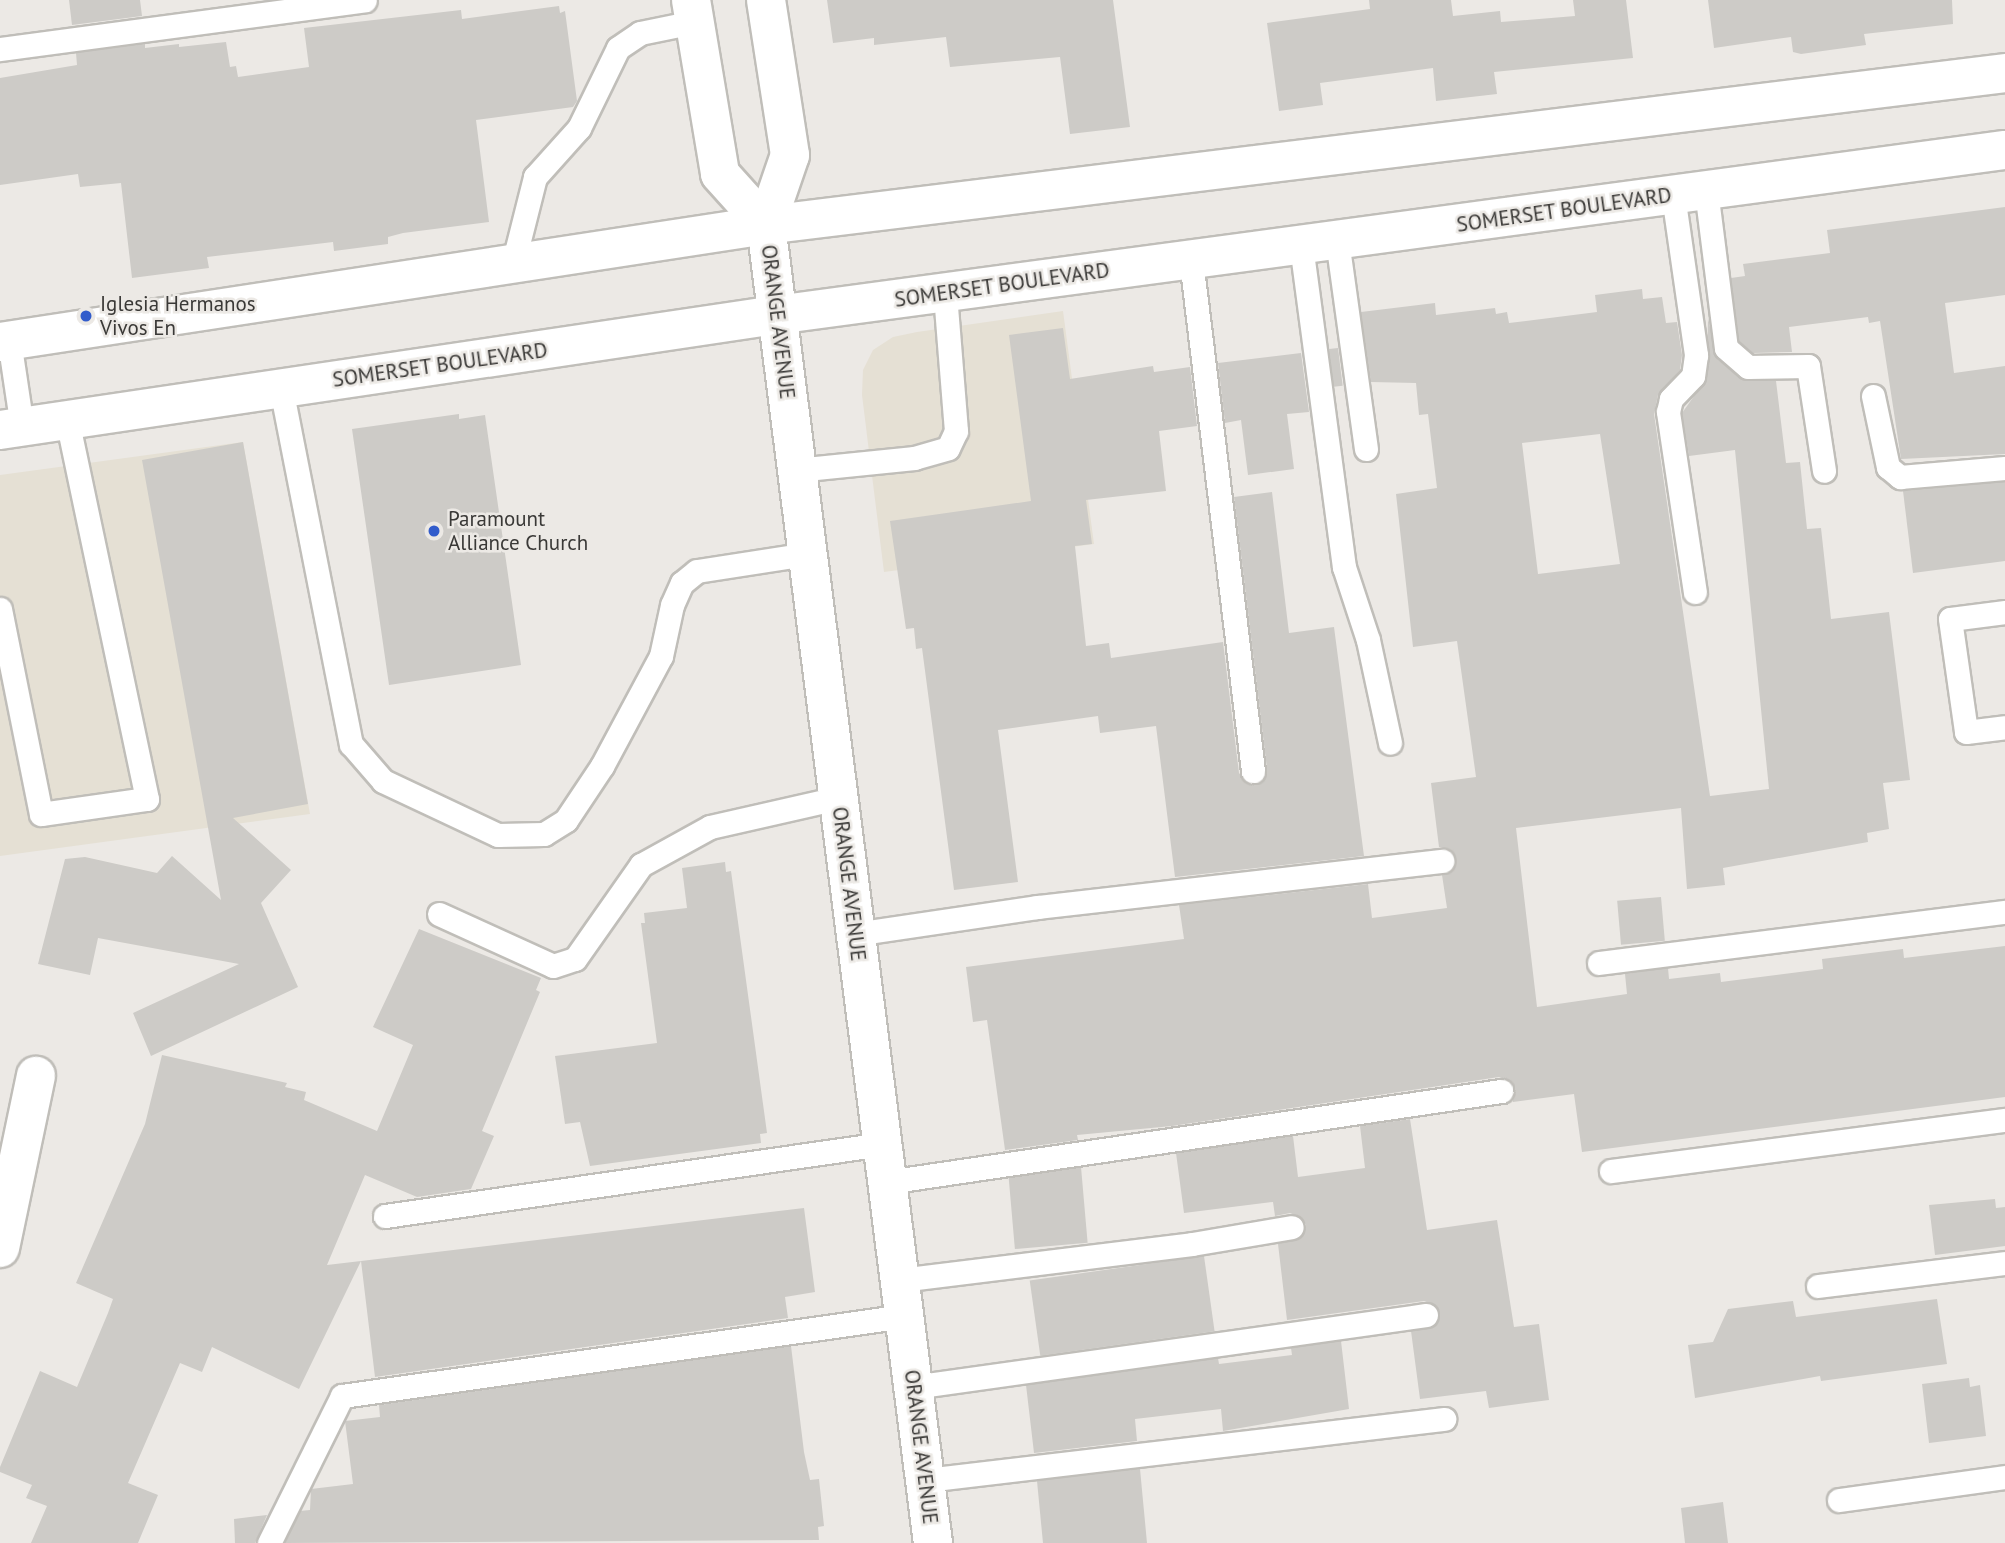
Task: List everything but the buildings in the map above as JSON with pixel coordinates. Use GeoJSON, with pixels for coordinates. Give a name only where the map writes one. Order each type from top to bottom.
{"type":"FeatureCollection","features":[{"type":"Feature","properties":{"kind":"main road","name":"ORANGE AVENUE"},"geometry":{"type":"LineString","coordinates":[[766,0],[790,155],[766,225],[933,1543]]}},
{"type":"Feature","properties":{"kind":"main road","name":"ORANGE AVENUE"},"geometry":{"type":"LineString","coordinates":[[693,11],[720,174],[766,225]]}},
{"type":"Feature","properties":{"kind":"main road"},"geometry":{"type":"LineString","coordinates":[[4,341],[766,225],[2005,73]]}},
{"type":"Feature","properties":{"kind":"main road","name":"SOMERSET BOULEVARD"},"geometry":{"type":"LineString","coordinates":[[11,428],[776,315],[2005,150]]}},
{"type":"Feature","properties":{"kind":"main road"},"geometry":{"type":"LineString","coordinates":[[0,1248],[36,1076]]}},
{"type":"Feature","properties":{"kind":"lane"},"geometry":{"type":"LineString","coordinates":[[0,49],[365,0]]}},
{"type":"Feature","properties":{"kind":"lane"},"geometry":{"type":"LineString","coordinates":[[513,264],[535,177],[579,128],[618,48],[640,33],[693,11]]}},
{"type":"Feature","properties":{"kind":"lane"},"geometry":{"type":"LineString","coordinates":[[1689,193],[1726,348],[1748,367],[1808,366],[1824,471]]}},
{"type":"Feature","properties":{"kind":"lane"},"geometry":{"type":"LineString","coordinates":[[1689,193],[1696,355],[1693,376],[1671,399],[1668,412],[1695,592]]}},
{"type":"Feature","properties":{"kind":"lane"},"geometry":{"type":"LineString","coordinates":[[1319,242],[1366,449]]}},
{"type":"Feature","properties":{"kind":"lane"},"geometry":{"type":"LineString","coordinates":[[1319,242],[1344,567],[1368,640],[1390,743]]}},
{"type":"Feature","properties":{"kind":"lane"},"geometry":{"type":"LineString","coordinates":[[1191,260],[1253,771]]}},
{"type":"Feature","properties":{"kind":"lane"},"geometry":{"type":"LineString","coordinates":[[796,470],[914,458],[948,448],[957,431],[945,293]]}},
{"type":"Feature","properties":{"kind":"lane"},"geometry":{"type":"LineString","coordinates":[[4,341],[11,428]]}},
{"type":"Feature","properties":{"kind":"lane"},"geometry":{"type":"LineString","coordinates":[[281,388],[351,744],[383,781],[498,835],[544,834],[566,820],[602,766],[661,656],[671,605],[681,583],[697,571],[807,554]]}},
{"type":"Feature","properties":{"kind":"lane"},"geometry":{"type":"LineString","coordinates":[[1873,396],[1888,467],[1900,477],[2005,468]]}},
{"type":"Feature","properties":{"kind":"lane"},"geometry":{"type":"LineString","coordinates":[[0,609],[41,814],[147,799],[67,420]]}},
{"type":"Feature","properties":{"kind":"lane"},"geometry":{"type":"LineString","coordinates":[[2005,612],[1951,619],[1966,732],[2005,727]]}},
{"type":"Feature","properties":{"kind":"lane"},"geometry":{"type":"LineString","coordinates":[[439,914],[553,966],[575,959],[641,865],[709,827],[838,798]]}},
{"type":"Feature","properties":{"kind":"lane"},"geometry":{"type":"LineString","coordinates":[[855,934],[1037,907],[1442,861]]}},
{"type":"Feature","properties":{"kind":"lane"},"geometry":{"type":"LineString","coordinates":[[1598,962],[2005,912]]}},
{"type":"Feature","properties":{"kind":"lane"},"geometry":{"type":"LineString","coordinates":[[887,1182],[1501,1091]]}},
{"type":"Feature","properties":{"kind":"lane"},"geometry":{"type":"LineString","coordinates":[[1611,1171],[2005,1120]]}},
{"type":"Feature","properties":{"kind":"lane"},"geometry":{"type":"LineString","coordinates":[[385,1216],[882,1144]]}},
{"type":"Feature","properties":{"kind":"lane"},"geometry":{"type":"LineString","coordinates":[[269,1543],[342,1396],[1292,1227]]}},
{"type":"Feature","properties":{"kind":"lane"},"geometry":{"type":"LineString","coordinates":[[1818,1286],[2005,1263]]}},
{"type":"Feature","properties":{"kind":"lane"},"geometry":{"type":"LineString","coordinates":[[914,1387],[1426,1315]]}},
{"type":"Feature","properties":{"kind":"lane"},"geometry":{"type":"LineString","coordinates":[[926,1480],[1444,1419]]}},
{"type":"Feature","properties":{"kind":"lane"},"geometry":{"type":"LineString","coordinates":[[1839,1500],[2005,1477]]}},
{"type":"Feature","properties":{"kind":"shaded area"},"geometry":{"type":"Polygon","coordinates":[[[1063,311],[1094,544],[884,572],[862,395],[863,370],[873,350],[893,337],[917,332],[1063,311]]]}},
{"type":"Feature","properties":{"kind":"shaded area"},"geometry":{"type":"Polygon","coordinates":[[[243,442],[310,814],[0,856],[0,475],[243,442]]]}},
{"type":"Feature","properties":{"kind":"place","name":"Iglesia Hermanos Vivos En"},"geometry":{"type":"Point","coordinates":[86,316]}},
{"type":"Feature","properties":{"kind":"place","name":"Paramount Alliance Church"},"geometry":{"type":"Point","coordinates":[434,531]}}]}
